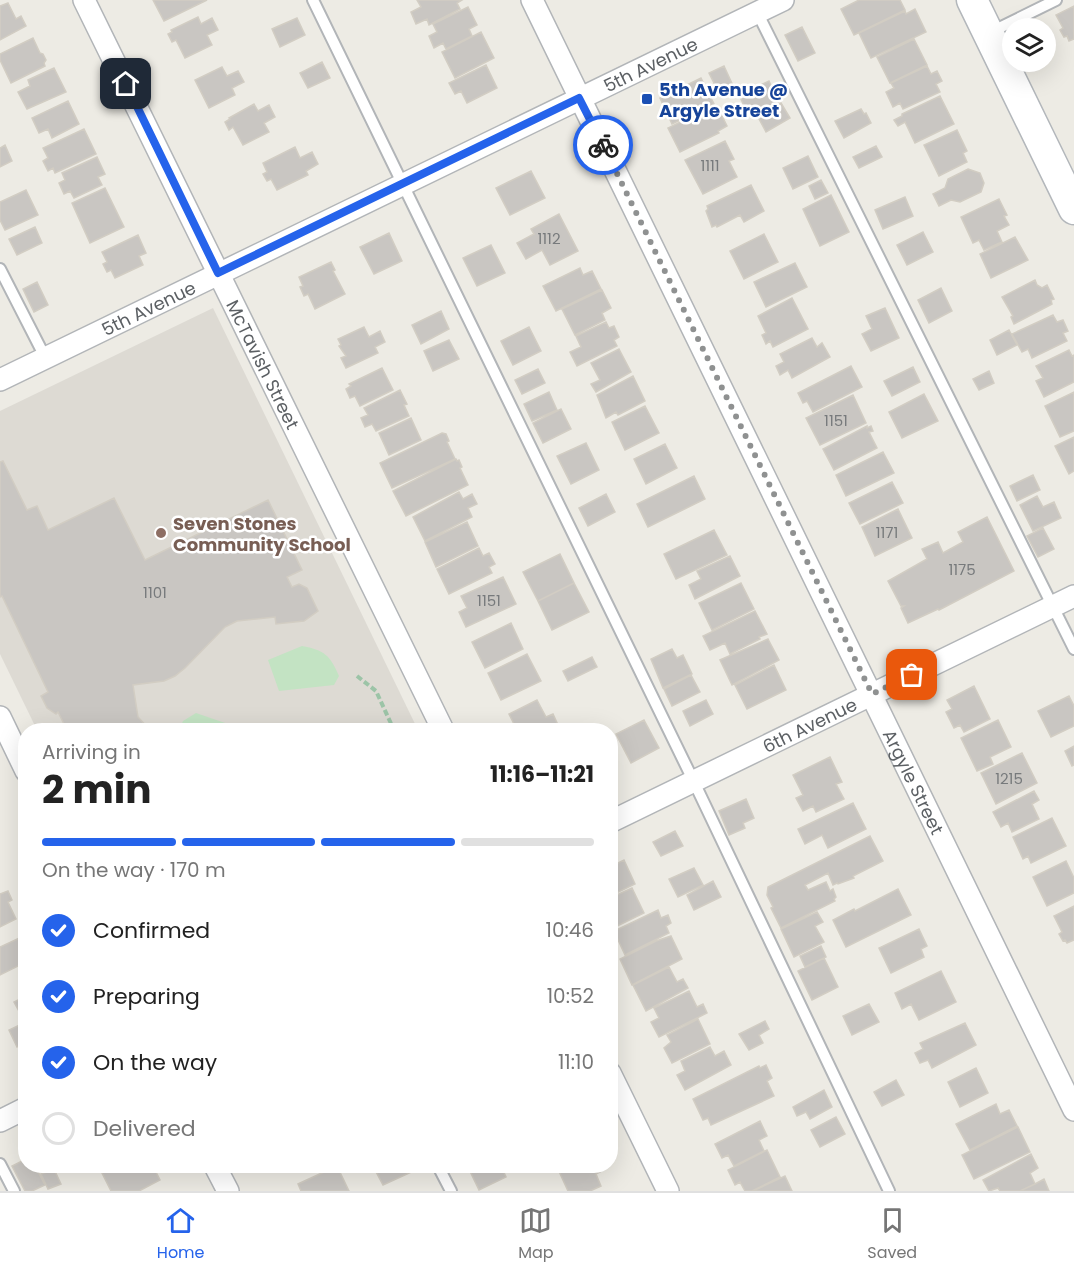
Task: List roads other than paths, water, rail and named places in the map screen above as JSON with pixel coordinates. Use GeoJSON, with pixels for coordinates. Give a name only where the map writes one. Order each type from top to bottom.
{"type":"FeatureCollection","features":[{"type":"Feature","properties":{"kind":"street","name":"McTavish Street"},"geometry":{"type":"LineString","coordinates":[[84,0],[440,723]]}},
{"type":"Feature","properties":{"kind":"street","name":"Argyle Street"},"geometry":{"type":"LineString","coordinates":[[532,0],[1074,1110]]}},
{"type":"Feature","properties":{"kind":"street","name":"5th Avenue"},"geometry":{"type":"LineString","coordinates":[[0,380],[783,0]]}},
{"type":"Feature","properties":{"kind":"street"},"geometry":{"type":"LineString","coordinates":[[972,0],[1074,209]]}},
{"type":"Feature","properties":{"kind":"street","name":"6th Avenue"},"geometry":{"type":"LineString","coordinates":[[618,818],[1074,596]]}},
{"type":"Feature","properties":{"kind":"street"},"geometry":{"type":"LineString","coordinates":[[0,717],[18,754]]}},
{"type":"Feature","properties":{"kind":"street"},"geometry":{"type":"LineString","coordinates":[[618,1089],[668,1191]]}},
{"type":"Feature","properties":{"kind":"street"},"geometry":{"type":"LineString","coordinates":[[0,1121],[18,1112]]}},
{"type":"Feature","properties":{"kind":"street"},"geometry":{"type":"LineString","coordinates":[[219,1173],[228,1191]]}},
{"type":"Feature","properties":{"kind":"lane"},"geometry":{"type":"LineString","coordinates":[[313,0],[694,782],[889,1191]]}},
{"type":"Feature","properties":{"kind":"lane"},"geometry":{"type":"LineString","coordinates":[[988,33],[1056,0]]}},
{"type":"Feature","properties":{"kind":"lane"},"geometry":{"type":"LineString","coordinates":[[758,12],[1074,649]]}},
{"type":"Feature","properties":{"kind":"lane"},"geometry":{"type":"LineString","coordinates":[[0,269],[45,357]]}},
{"type":"Feature","properties":{"kind":"lane"},"geometry":{"type":"LineString","coordinates":[[0,1164],[14,1191]]}},
{"type":"Feature","properties":{"kind":"lane"},"geometry":{"type":"LineString","coordinates":[[442,1173],[451,1191]]}},
{"type":"Feature","properties":{"kind":"place","name":"5th Avenue @ Argyle Street"},"geometry":{"type":"Point","coordinates":[647,99]}},
{"type":"Feature","properties":{"kind":"place","name":"Seven Stones Community School"},"geometry":{"type":"Point","coordinates":[161,533]}}]}
